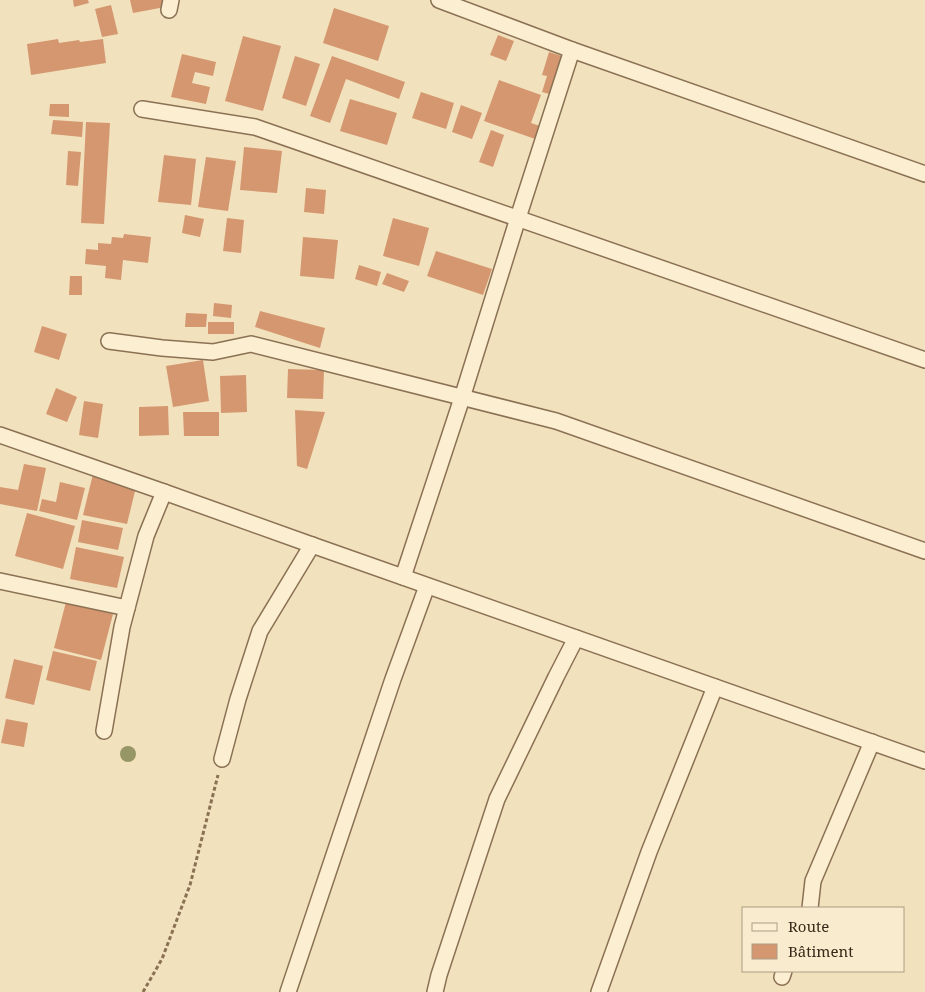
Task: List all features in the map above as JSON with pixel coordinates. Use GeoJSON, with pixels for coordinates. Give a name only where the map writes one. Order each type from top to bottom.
{"type":"FeatureCollection","features":[{"type":"Feature","properties":{"kind":"street"},"geometry":{"type":"LineString","coordinates":[[439,0],[572,50],[925,174]]}},
{"type":"Feature","properties":{"kind":"street"},"geometry":{"type":"LineString","coordinates":[[403,577],[462,398],[572,50]]}},
{"type":"Feature","properties":{"kind":"street"},"geometry":{"type":"LineString","coordinates":[[142,109],[255,127],[925,360]]}},
{"type":"Feature","properties":{"kind":"street"},"geometry":{"type":"LineString","coordinates":[[109,341],[213,352],[251,344],[556,421],[925,551]]}},
{"type":"Feature","properties":{"kind":"street"},"geometry":{"type":"LineString","coordinates":[[0,436],[164,492],[925,761]]}},
{"type":"Feature","properties":{"kind":"street"},"geometry":{"type":"LineString","coordinates":[[104,731],[122,627],[146,536],[164,492]]}},
{"type":"Feature","properties":{"kind":"street"},"geometry":{"type":"LineString","coordinates":[[222,760],[238,699],[260,631],[312,545]]}},
{"type":"Feature","properties":{"kind":"street"},"geometry":{"type":"LineString","coordinates":[[0,581],[127,608]]}},
{"type":"Feature","properties":{"kind":"street"},"geometry":{"type":"LineString","coordinates":[[288,992],[426,586]]}},
{"type":"Feature","properties":{"kind":"street"},"geometry":{"type":"LineString","coordinates":[[435,992],[497,799],[576,638]]}},
{"type":"Feature","properties":{"kind":"street"},"geometry":{"type":"LineString","coordinates":[[599,992],[649,852],[715,687]]}},
{"type":"Feature","properties":{"kind":"street"},"geometry":{"type":"LineString","coordinates":[[810,907],[813,881],[872,742]]}},
{"type":"Feature","properties":{"kind":"path"},"geometry":{"type":"LineString","coordinates":[[143,992],[162,960],[190,885],[222,760]]}},
{"type":"Feature","properties":{"kind":"building"},"geometry":{"type":"Polygon","coordinates":[[[73,0],[88,0],[89,3],[74,7],[73,0]]]}},
{"type":"Feature","properties":{"kind":"building"},"geometry":{"type":"Polygon","coordinates":[[[130,0],[163,0],[165,7],[133,13],[130,0]]]}},
{"type":"Feature","properties":{"kind":"building"},"geometry":{"type":"Polygon","coordinates":[[[111,5],[118,34],[102,37],[95,9],[111,5]]]}},
{"type":"Feature","properties":{"kind":"building"},"geometry":{"type":"Polygon","coordinates":[[[334,8],[389,26],[378,61],[323,43],[334,8]]]}},
{"type":"Feature","properties":{"kind":"building"},"geometry":{"type":"Polygon","coordinates":[[[498,35],[514,41],[506,61],[490,55],[498,35]]]}},
{"type":"Feature","properties":{"kind":"building"},"geometry":{"type":"Polygon","coordinates":[[[243,36],[281,46],[263,111],[225,101],[243,36]]]}},
{"type":"Feature","properties":{"kind":"building"},"geometry":{"type":"Polygon","coordinates":[[[58,39],[59,43],[103,39],[106,63],[31,75],[27,44],[58,39]]]}},
{"type":"Feature","properties":{"kind":"building"},"geometry":{"type":"Polygon","coordinates":[[[549,52],[565,57],[553,95],[542,92],[547,76],[542,75],[549,52]]]}},
{"type":"Feature","properties":{"kind":"building"},"geometry":{"type":"Polygon","coordinates":[[[182,54],[216,62],[213,76],[195,72],[192,83],[210,87],[206,104],[171,97],[182,54]]]}},
{"type":"Feature","properties":{"kind":"building"},"geometry":{"type":"Polygon","coordinates":[[[295,56],[320,64],[306,106],[282,98],[295,56]]]}},
{"type":"Feature","properties":{"kind":"building"},"geometry":{"type":"Polygon","coordinates":[[[332,56],[405,82],[399,99],[346,79],[330,123],[310,116],[332,56]]]}},
{"type":"Feature","properties":{"kind":"building"},"geometry":{"type":"Polygon","coordinates":[[[499,80],[541,95],[531,123],[543,127],[538,140],[484,121],[499,80]]]}},
{"type":"Feature","properties":{"kind":"building"},"geometry":{"type":"Polygon","coordinates":[[[421,92],[454,103],[446,129],[412,118],[421,92]]]}},
{"type":"Feature","properties":{"kind":"building"},"geometry":{"type":"Polygon","coordinates":[[[350,99],[397,113],[387,145],[340,131],[350,99]]]}},
{"type":"Feature","properties":{"kind":"building"},"geometry":{"type":"Polygon","coordinates":[[[50,104],[69,104],[69,117],[49,116],[50,104]]]}},
{"type":"Feature","properties":{"kind":"building"},"geometry":{"type":"Polygon","coordinates":[[[461,105],[482,113],[472,139],[452,132],[461,105]]]}},
{"type":"Feature","properties":{"kind":"building"},"geometry":{"type":"Polygon","coordinates":[[[53,120],[83,122],[82,137],[51,134],[53,120]]]}},
{"type":"Feature","properties":{"kind":"building"},"geometry":{"type":"Polygon","coordinates":[[[86,122],[110,123],[104,224],[81,223],[86,122]]]}},
{"type":"Feature","properties":{"kind":"building"},"geometry":{"type":"Polygon","coordinates":[[[491,130],[504,135],[493,167],[479,162],[491,130]]]}},
{"type":"Feature","properties":{"kind":"building"},"geometry":{"type":"Polygon","coordinates":[[[244,147],[282,151],[277,193],[240,190],[244,147]]]}},
{"type":"Feature","properties":{"kind":"building"},"geometry":{"type":"Polygon","coordinates":[[[68,151],[81,152],[78,186],[66,185],[68,151]]]}},
{"type":"Feature","properties":{"kind":"building"},"geometry":{"type":"Polygon","coordinates":[[[164,155],[196,159],[191,205],[158,202],[164,155]]]}},
{"type":"Feature","properties":{"kind":"building"},"geometry":{"type":"Polygon","coordinates":[[[206,157],[236,161],[228,211],[198,207],[206,157]]]}},
{"type":"Feature","properties":{"kind":"building"},"geometry":{"type":"Polygon","coordinates":[[[306,188],[326,190],[324,214],[304,212],[306,188]]]}},
{"type":"Feature","properties":{"kind":"building"},"geometry":{"type":"Polygon","coordinates":[[[185,215],[204,219],[200,237],[182,233],[185,215]]]}},
{"type":"Feature","properties":{"kind":"building"},"geometry":{"type":"Polygon","coordinates":[[[227,218],[244,220],[241,253],[223,251],[227,218]]]}},
{"type":"Feature","properties":{"kind":"building"},"geometry":{"type":"Polygon","coordinates":[[[393,218],[429,228],[419,266],[383,256],[393,218]]]}},
{"type":"Feature","properties":{"kind":"building"},"geometry":{"type":"Polygon","coordinates":[[[124,234],[151,237],[148,263],[123,260],[121,280],[105,278],[106,266],[85,264],[86,249],[98,250],[98,243],[111,244],[112,237],[123,238],[124,234]]]}},
{"type":"Feature","properties":{"kind":"building"},"geometry":{"type":"Polygon","coordinates":[[[303,237],[338,240],[334,279],[300,276],[303,237]]]}},
{"type":"Feature","properties":{"kind":"building"},"geometry":{"type":"Polygon","coordinates":[[[436,251],[492,269],[483,295],[427,276],[436,251]]]}},
{"type":"Feature","properties":{"kind":"building"},"geometry":{"type":"Polygon","coordinates":[[[359,265],[381,272],[377,286],[355,279],[359,265]]]}},
{"type":"Feature","properties":{"kind":"building"},"geometry":{"type":"Polygon","coordinates":[[[387,273],[409,281],[404,292],[382,284],[387,273]]]}},
{"type":"Feature","properties":{"kind":"building"},"geometry":{"type":"Polygon","coordinates":[[[70,276],[82,276],[82,295],[69,295],[70,276]]]}},
{"type":"Feature","properties":{"kind":"building"},"geometry":{"type":"Polygon","coordinates":[[[214,303],[232,305],[231,318],[213,316],[214,303]]]}},
{"type":"Feature","properties":{"kind":"building"},"geometry":{"type":"Polygon","coordinates":[[[260,311],[325,328],[320,348],[255,327],[260,311]]]}},
{"type":"Feature","properties":{"kind":"building"},"geometry":{"type":"Polygon","coordinates":[[[186,313],[207,314],[206,327],[185,327],[186,313]]]}},
{"type":"Feature","properties":{"kind":"building"},"geometry":{"type":"Polygon","coordinates":[[[208,322],[234,322],[234,334],[208,334],[208,322]]]}},
{"type":"Feature","properties":{"kind":"building"},"geometry":{"type":"Polygon","coordinates":[[[42,326],[67,334],[59,360],[34,352],[42,326]]]}},
{"type":"Feature","properties":{"kind":"building"},"geometry":{"type":"Polygon","coordinates":[[[203,360],[209,401],[173,407],[166,366],[203,360]]]}},
{"type":"Feature","properties":{"kind":"building"},"geometry":{"type":"Polygon","coordinates":[[[288,369],[324,370],[323,399],[287,398],[288,369]]]}},
{"type":"Feature","properties":{"kind":"building"},"geometry":{"type":"Polygon","coordinates":[[[246,375],[247,412],[221,413],[220,376],[246,375]]]}},
{"type":"Feature","properties":{"kind":"building"},"geometry":{"type":"Polygon","coordinates":[[[56,388],[77,397],[67,422],[46,414],[56,388]]]}},
{"type":"Feature","properties":{"kind":"building"},"geometry":{"type":"Polygon","coordinates":[[[84,401],[103,404],[98,438],[79,435],[84,401]]]}},
{"type":"Feature","properties":{"kind":"building"},"geometry":{"type":"Polygon","coordinates":[[[168,406],[169,435],[139,436],[139,407],[168,406]]]}},
{"type":"Feature","properties":{"kind":"building"},"geometry":{"type":"Polygon","coordinates":[[[295,410],[325,412],[307,469],[297,466],[295,410]]]}},
{"type":"Feature","properties":{"kind":"building"},"geometry":{"type":"Polygon","coordinates":[[[183,412],[219,412],[219,436],[184,436],[183,412]]]}},
{"type":"Feature","properties":{"kind":"building"},"geometry":{"type":"Polygon","coordinates":[[[24,464],[46,468],[37,511],[0,504],[0,487],[18,490],[24,464]]]}},
{"type":"Feature","properties":{"kind":"building"},"geometry":{"type":"Polygon","coordinates":[[[93,474],[137,483],[127,524],[83,515],[93,474]]]}},
{"type":"Feature","properties":{"kind":"building"},"geometry":{"type":"Polygon","coordinates":[[[60,482],[85,488],[77,520],[39,511],[42,499],[56,502],[60,482]]]}},
{"type":"Feature","properties":{"kind":"building"},"geometry":{"type":"Polygon","coordinates":[[[27,513],[75,526],[63,569],[15,556],[27,513]]]}},
{"type":"Feature","properties":{"kind":"building"},"geometry":{"type":"Polygon","coordinates":[[[82,520],[123,528],[118,550],[78,542],[82,520]]]}},
{"type":"Feature","properties":{"kind":"building"},"geometry":{"type":"Polygon","coordinates":[[[76,547],[124,557],[117,588],[70,579],[76,547]]]}},
{"type":"Feature","properties":{"kind":"building"},"geometry":{"type":"Polygon","coordinates":[[[66,602],[113,614],[101,660],[54,648],[66,602]]]}},
{"type":"Feature","properties":{"kind":"building"},"geometry":{"type":"Polygon","coordinates":[[[53,651],[97,661],[90,691],[46,680],[53,651]]]}},
{"type":"Feature","properties":{"kind":"building"},"geometry":{"type":"Polygon","coordinates":[[[14,659],[43,666],[34,705],[5,698],[14,659]]]}},
{"type":"Feature","properties":{"kind":"building"},"geometry":{"type":"Polygon","coordinates":[[[6,719],[28,723],[24,747],[1,743],[6,719]]]}}]}
